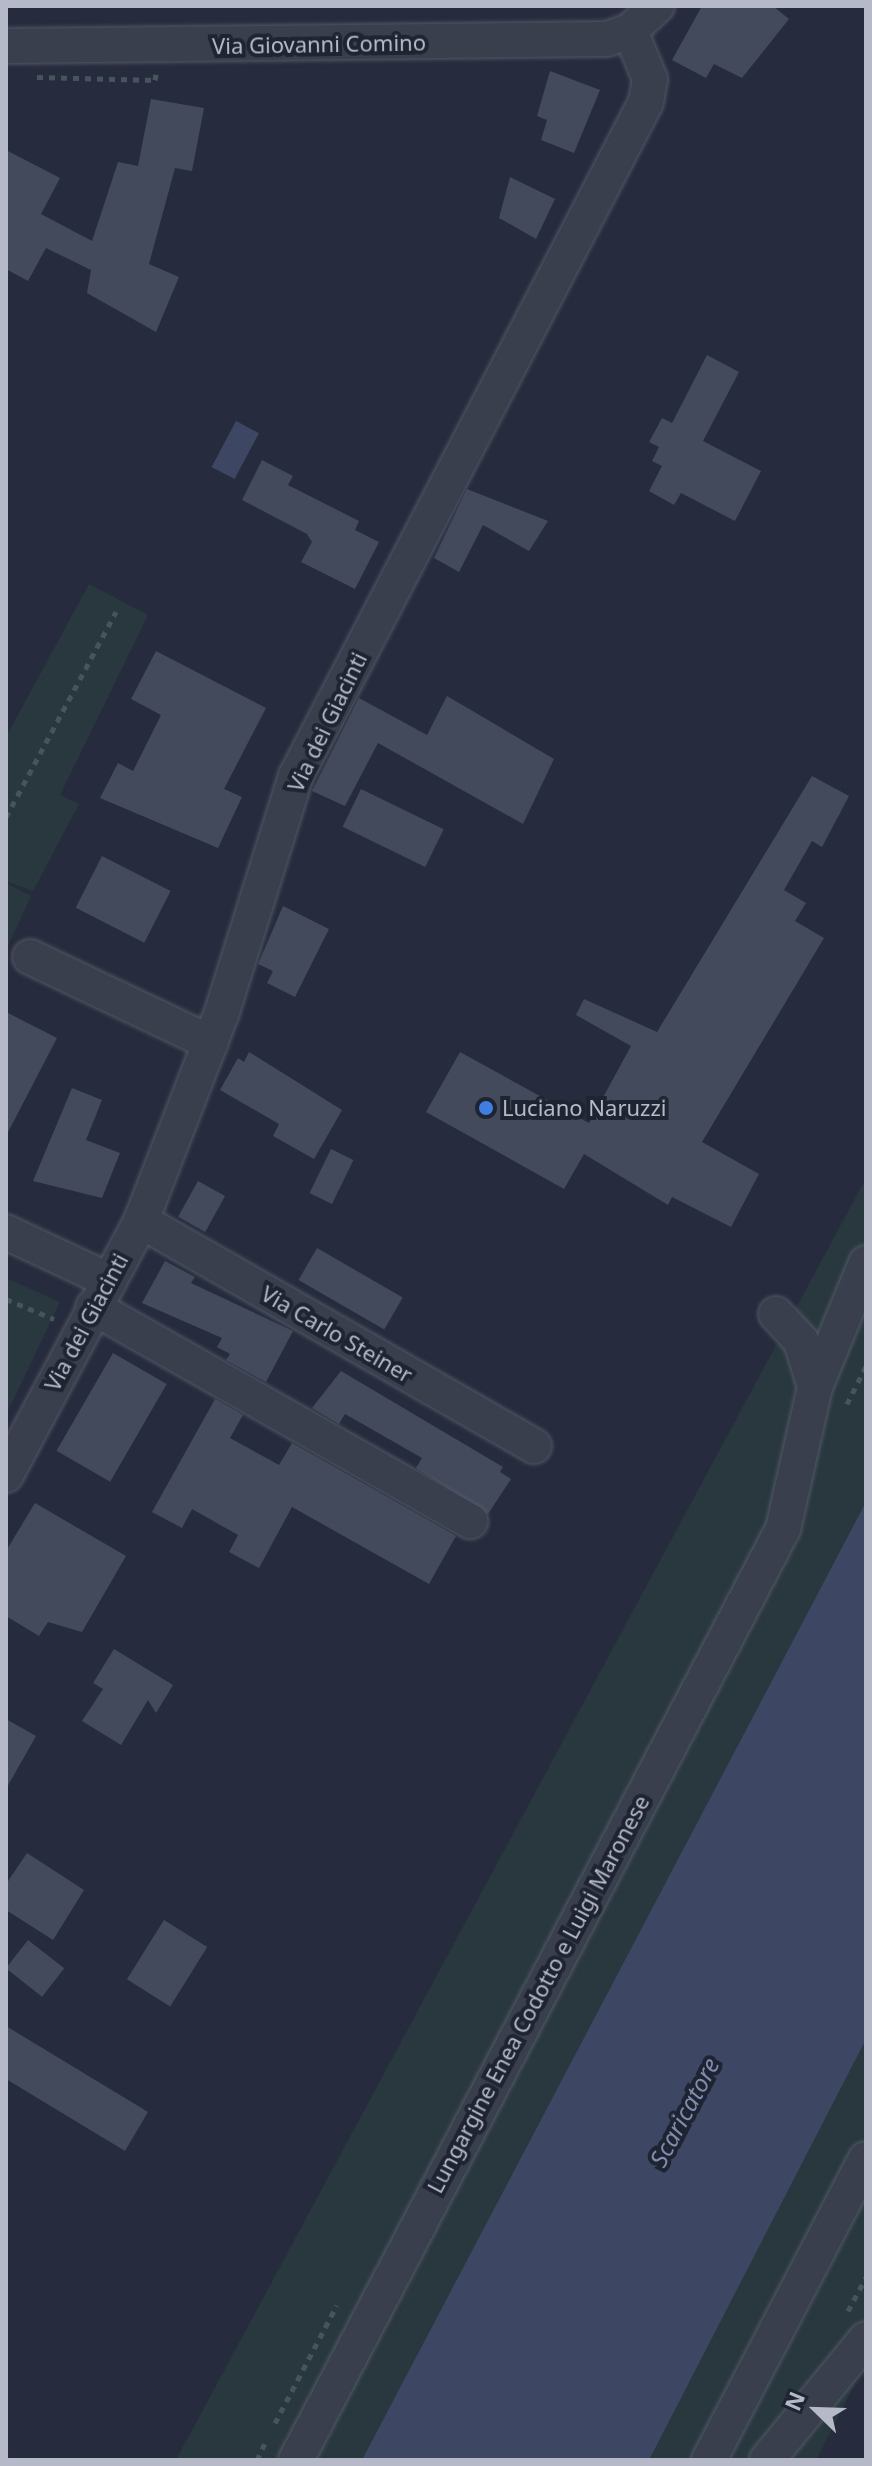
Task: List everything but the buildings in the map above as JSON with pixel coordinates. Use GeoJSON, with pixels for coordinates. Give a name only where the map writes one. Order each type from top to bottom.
{"type":"FeatureCollection","features":[{"type":"Feature","properties":{"kind":"street"},"geometry":{"type":"LineString","coordinates":[[630,31],[657,6]]}},
{"type":"Feature","properties":{"kind":"street","name":"Via Giovanni Comino"},"geometry":{"type":"LineString","coordinates":[[6,46],[607,39],[630,31]]}},
{"type":"Feature","properties":{"kind":"street","name":"Via dei Giacinti"},"geometry":{"type":"LineString","coordinates":[[6,1475],[141,1221],[211,1043],[296,776],[646,102],[650,79],[630,31]]}},
{"type":"Feature","properties":{"kind":"street"},"geometry":{"type":"LineString","coordinates":[[30,957],[211,1043]]}},
{"type":"Feature","properties":{"kind":"street","name":"Via Carlo Steiner"},"geometry":{"type":"LineString","coordinates":[[141,1221],[534,1446]]}},
{"type":"Feature","properties":{"kind":"street"},"geometry":{"type":"LineString","coordinates":[[6,1232],[94,1305],[470,1521]]}},
{"type":"Feature","properties":{"kind":"street","name":"Lungargine Enea Codotto e Luigi Maronese"},"geometry":{"type":"LineString","coordinates":[[296,2460],[783,1529],[815,1387],[866,1263]]}},
{"type":"Feature","properties":{"kind":"street"},"geometry":{"type":"LineString","coordinates":[[776,1314],[801,1341],[815,1387]]}},
{"type":"Feature","properties":{"kind":"street"},"geometry":{"type":"LineString","coordinates":[[709,2460],[861,2174]]}},
{"type":"Feature","properties":{"kind":"street"},"geometry":{"type":"LineString","coordinates":[[767,2460],[866,2339]]}},
{"type":"Feature","properties":{"kind":"path"},"geometry":{"type":"LineString","coordinates":[[6,817],[116,612]]}},
{"type":"Feature","properties":{"kind":"path"},"geometry":{"type":"LineString","coordinates":[[6,1299],[94,1305]]}},
{"type":"Feature","properties":{"kind":"shaded area"},"geometry":{"type":"Polygon","coordinates":[[[89,584],[148,615],[60,795],[79,804],[33,891],[6,881],[6,737],[89,584]]]}},
{"type":"Feature","properties":{"kind":"shaded area"},"geometry":{"type":"Polygon","coordinates":[[[6,883],[31,896],[6,950],[6,883]]]}},
{"type":"Feature","properties":{"kind":"shaded area"},"geometry":{"type":"Polygon","coordinates":[[[866,1178],[866,2362],[816,2460],[176,2460],[866,1178]]]}},
{"type":"Feature","properties":{"kind":"shaded area"},"geometry":{"type":"Polygon","coordinates":[[[6,1278],[60,1302],[6,1415],[6,1278]]]}},
{"type":"Feature","properties":{"kind":"water"},"geometry":{"type":"Polygon","coordinates":[[[236,421],[259,433],[235,479],[212,467],[236,421]]]}},
{"type":"Feature","properties":{"kind":"water","name":"Scaricatore"},"geometry":{"type":"Polygon","coordinates":[[[866,1502],[866,2039],[649,2460],[362,2460],[866,1502]]]}},
{"type":"Feature","properties":{"kind":"place","name":"Luciano Naruzzi"},"geometry":{"type":"Point","coordinates":[486,1108]}}]}
